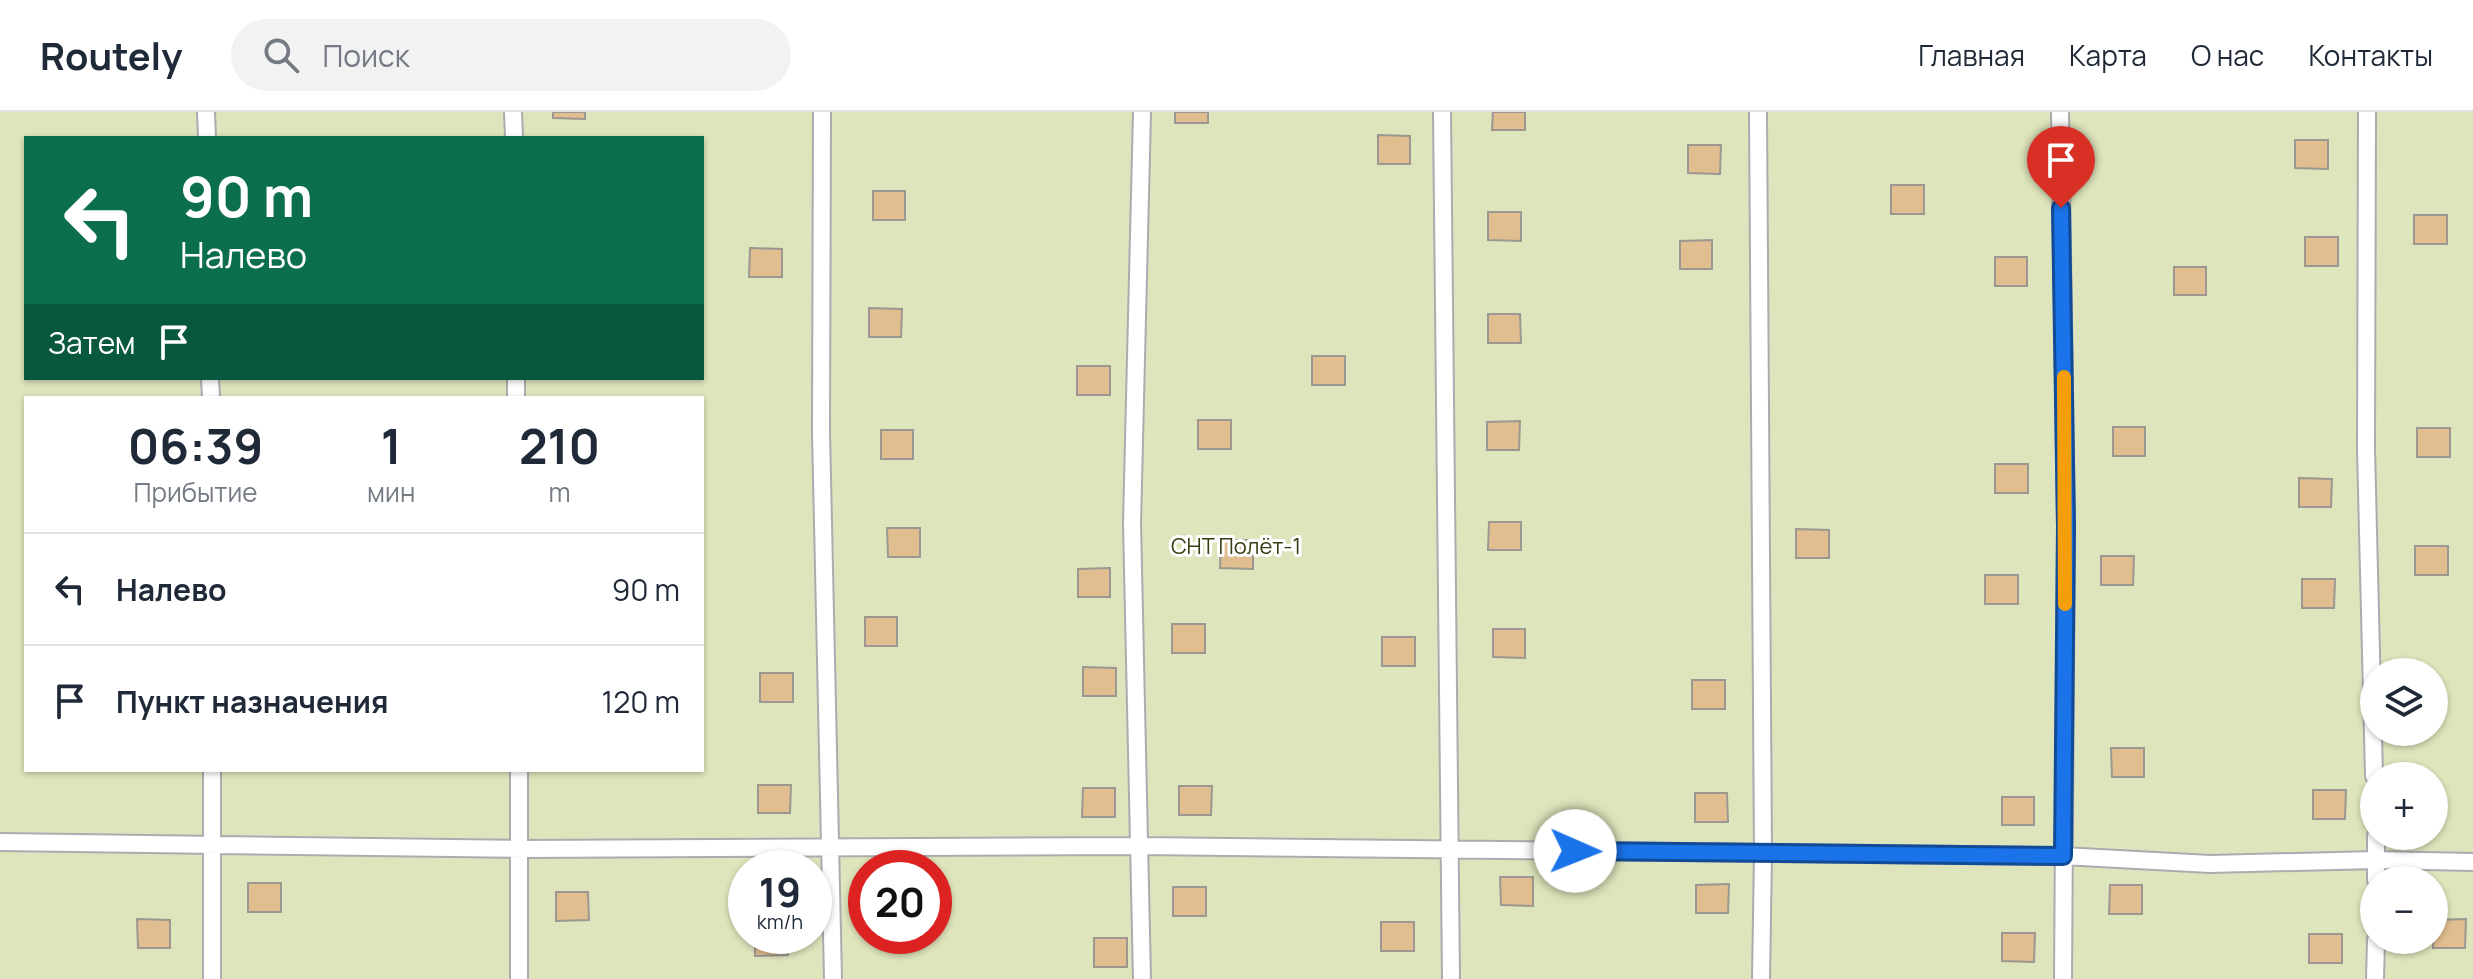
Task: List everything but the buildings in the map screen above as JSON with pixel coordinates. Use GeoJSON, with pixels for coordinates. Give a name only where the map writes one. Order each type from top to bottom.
{"type":"FeatureCollection","features":[{"type":"Feature","properties":{"kind":"lane"},"geometry":{"type":"LineString","coordinates":[[206,112],[207,136]]}},
{"type":"Feature","properties":{"kind":"lane"},"geometry":{"type":"LineString","coordinates":[[513,112],[514,136]]}},
{"type":"Feature","properties":{"kind":"lane"},"geometry":{"type":"LineString","coordinates":[[822,112],[821,432],[833,979]]}},
{"type":"Feature","properties":{"kind":"lane"},"geometry":{"type":"LineString","coordinates":[[1142,112],[1132,523],[1142,979]]}},
{"type":"Feature","properties":{"kind":"lane"},"geometry":{"type":"LineString","coordinates":[[1442,112],[1451,979]]}},
{"type":"Feature","properties":{"kind":"lane"},"geometry":{"type":"LineString","coordinates":[[1758,112],[1763,854],[1761,979]]}},
{"type":"Feature","properties":{"kind":"lane"},"geometry":{"type":"LineString","coordinates":[[2060,112],[2066,527],[2063,979]]}},
{"type":"Feature","properties":{"kind":"lane"},"geometry":{"type":"LineString","coordinates":[[2367,112],[2366,449],[2374,762]]}},
{"type":"Feature","properties":{"kind":"lane"},"geometry":{"type":"LineString","coordinates":[[212,772],[212,979]]}},
{"type":"Feature","properties":{"kind":"lane"},"geometry":{"type":"LineString","coordinates":[[519,772],[519,979]]}},
{"type":"Feature","properties":{"kind":"lane"},"geometry":{"type":"LineString","coordinates":[[0,842],[520,849],[1141,846],[2063,856],[2210,864],[2376,860],[2473,862]]}},
{"type":"Feature","properties":{"kind":"lane"},"geometry":{"type":"LineString","coordinates":[[2376,850],[2376,866]]}},
{"type":"Feature","properties":{"kind":"lane"},"geometry":{"type":"LineString","coordinates":[[2375,979],[2376,954]]}},
{"type":"Feature","properties":{"kind":"green space","name":"СНТ Полёт-1"},"geometry":{"type":"Polygon","coordinates":[[[0,112],[2473,112],[2473,979],[0,979],[0,112]]]}},
{"type":"Feature","properties":{"kind":"slow traffic"},"geometry":{"type":"LineString","coordinates":[[2064,377],[2065,604]]}},
{"type":"Feature","properties":{"kind":"route"},"geometry":{"type":"LineString","coordinates":[[1575,851],[2063,856],[2066,527],[2061,208]]}}]}
